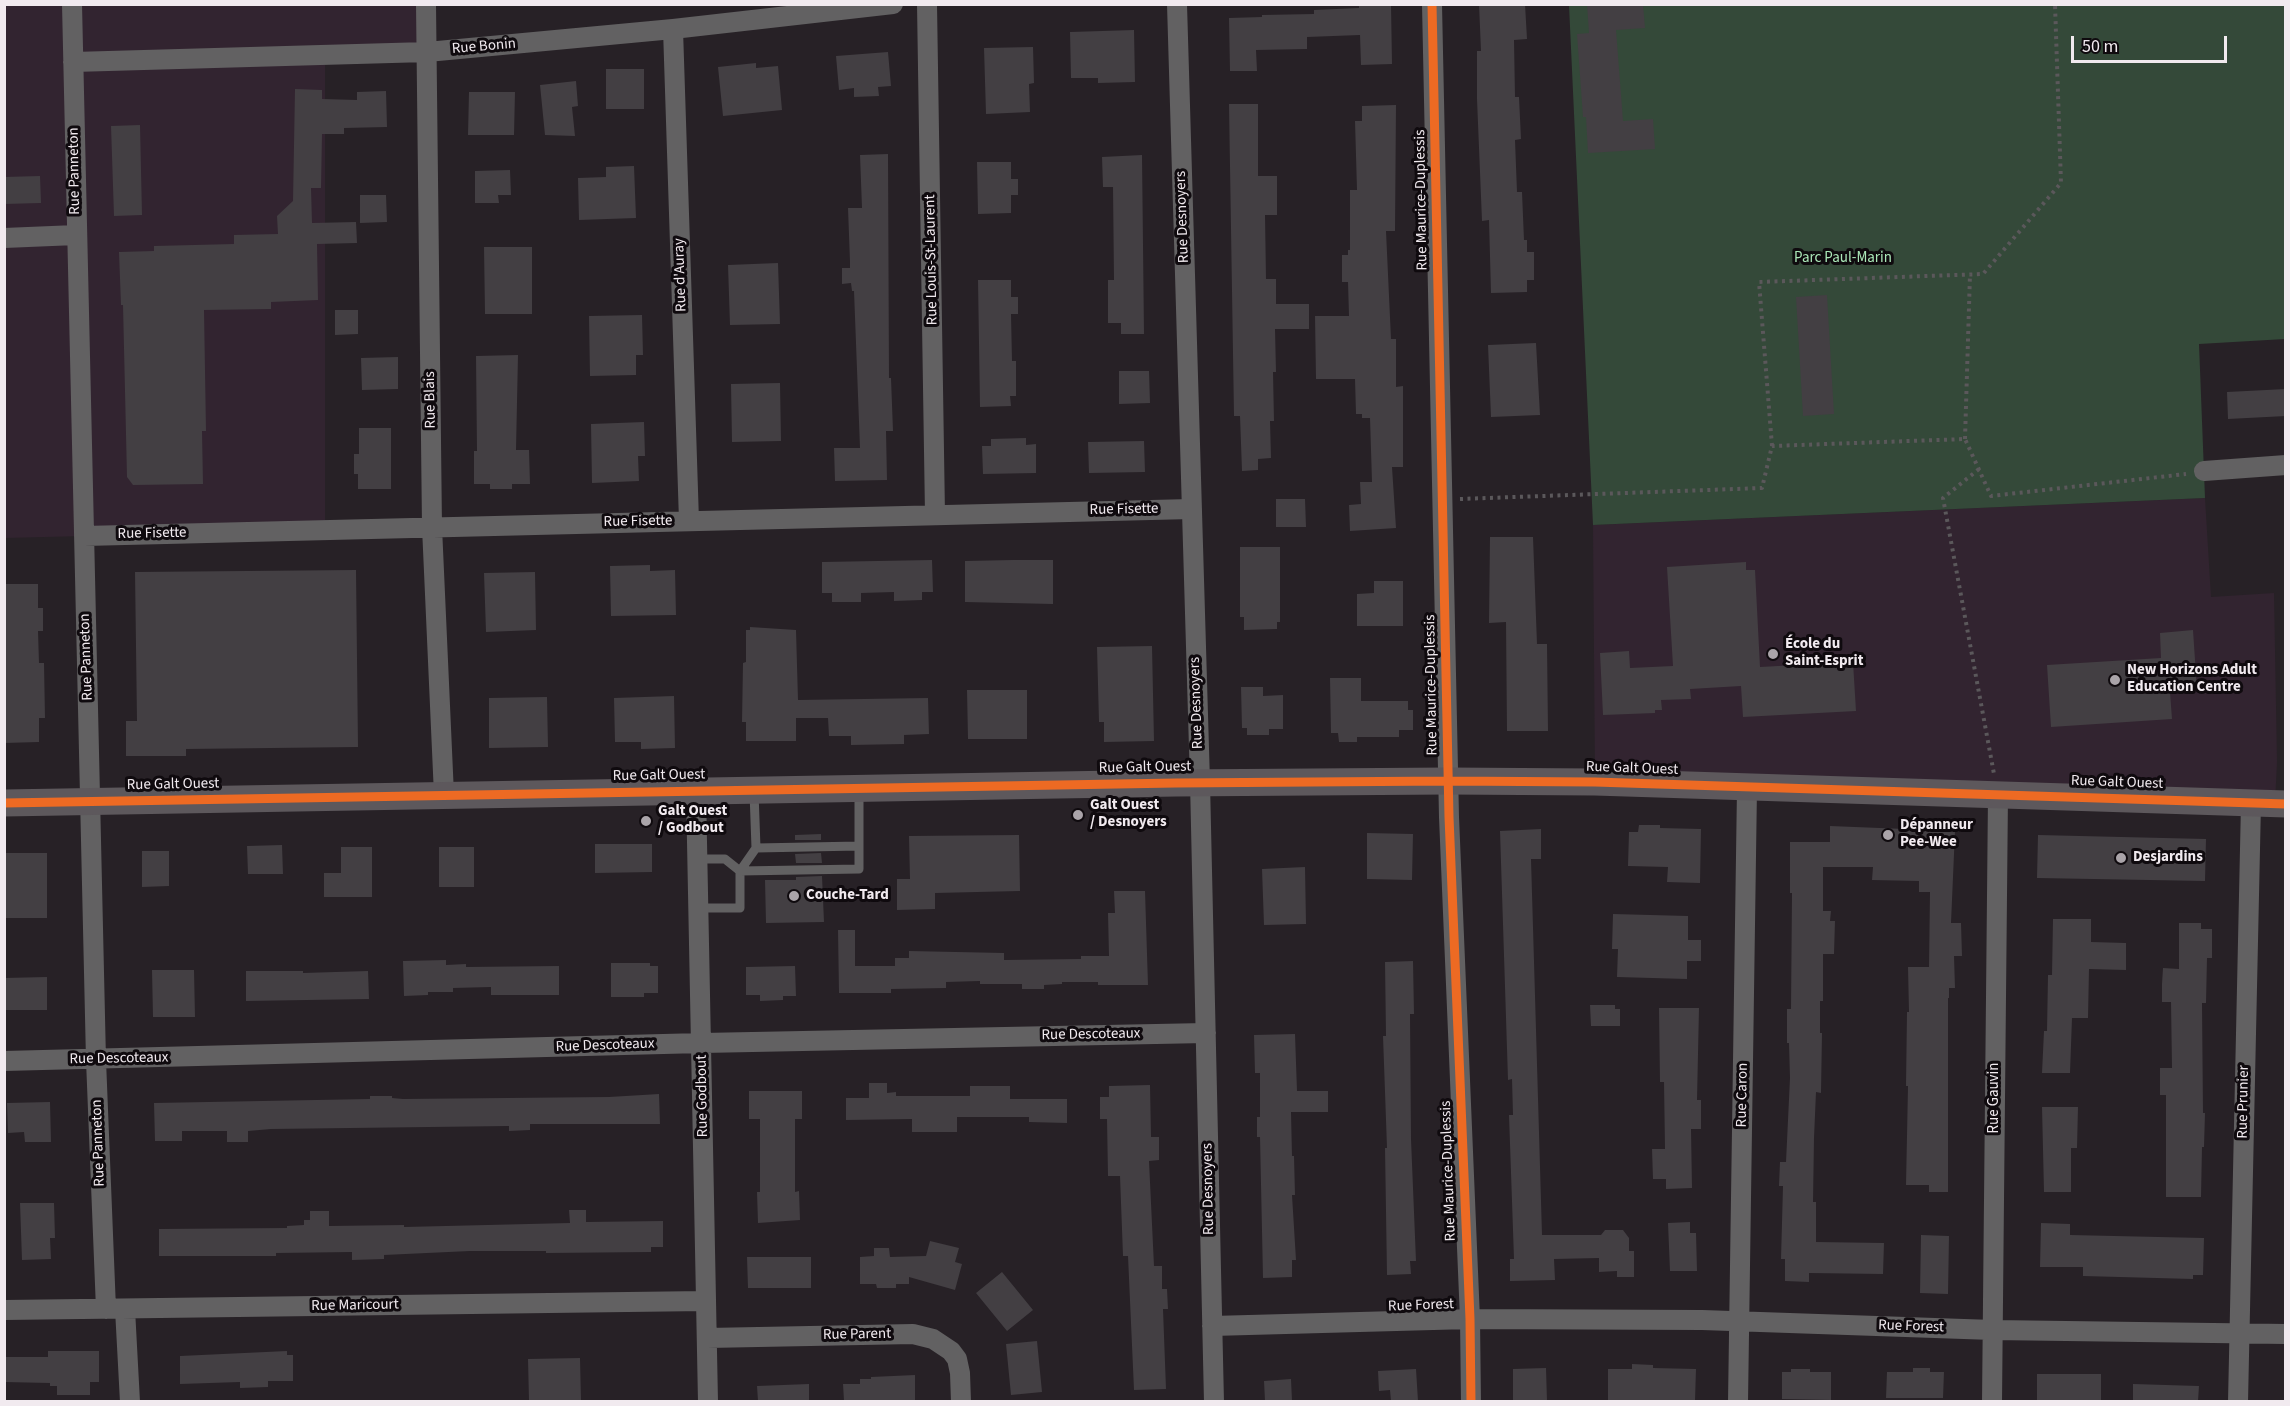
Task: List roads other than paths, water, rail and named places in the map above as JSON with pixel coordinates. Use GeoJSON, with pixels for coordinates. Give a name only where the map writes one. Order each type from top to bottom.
{"type":"FeatureCollection","features":[{"type":"Feature","properties":{"kind":"street","name":"Rue Panneton"},"geometry":{"type":"LineString","coordinates":[[72,4],[96,1060],[116,1309],[130,1401]]}},
{"type":"Feature","properties":{"kind":"street","name":"Rue Blais"},"geometry":{"type":"LineString","coordinates":[[426,4],[432,527],[444,795]]}},
{"type":"Feature","properties":{"kind":"street","name":"Rue Bonin"},"geometry":{"type":"LineString","coordinates":[[73,62],[427,52],[673,29],[893,4]]}},
{"type":"Feature","properties":{"kind":"street","name":"Rue Louis-St-Laurent"},"geometry":{"type":"LineString","coordinates":[[927,4],[935,515]]}},
{"type":"Feature","properties":{"kind":"street","name":"Rue Desnoyers"},"geometry":{"type":"LineString","coordinates":[[1177,4],[1200,782],[1214,1401]]}},
{"type":"Feature","properties":{"kind":"street","name":"Rue Maurice-Duplessis"},"geometry":{"type":"LineString","coordinates":[[1432,4],[1448,781],[1472,1401]]}},
{"type":"Feature","properties":{"kind":"street","name":"Rue d'Auray"},"geometry":{"type":"LineString","coordinates":[[673,29],[688,520]]}},
{"type":"Feature","properties":{"kind":"street"},"geometry":{"type":"LineString","coordinates":[[4,238],[76,235]]}},
{"type":"Feature","properties":{"kind":"street"},"geometry":{"type":"LineString","coordinates":[[2204,471],[2286,465]]}},
{"type":"Feature","properties":{"kind":"street","name":"Rue Fisette"},"geometry":{"type":"LineString","coordinates":[[84,536],[1192,509]]}},
{"type":"Feature","properties":{"kind":"street","name":"Rue Galt Ouest"},"geometry":{"type":"LineString","coordinates":[[4,803],[1200,782],[1448,781],[1595,782],[2286,804]]}},
{"type":"Feature","properties":{"kind":"street","name":"Rue Caron"},"geometry":{"type":"LineString","coordinates":[[1738,1401],[1747,788]]}},
{"type":"Feature","properties":{"kind":"street","name":"Rue Godbout"},"geometry":{"type":"LineString","coordinates":[[696,791],[708,1401]]}},
{"type":"Feature","properties":{"kind":"street","name":"Rue Gauvin"},"geometry":{"type":"LineString","coordinates":[[1992,1401],[1998,794]]}},
{"type":"Feature","properties":{"kind":"street","name":"Rue Prunier"},"geometry":{"type":"LineString","coordinates":[[2238,1401],[2251,803]]}},
{"type":"Feature","properties":{"kind":"street","name":"Rue Descoteaux"},"geometry":{"type":"LineString","coordinates":[[4,1061],[1206,1033]]}},
{"type":"Feature","properties":{"kind":"street","name":"Rue Maricourt"},"geometry":{"type":"LineString","coordinates":[[4,1310],[705,1301]]}},
{"type":"Feature","properties":{"kind":"street","name":"Rue Forest"},"geometry":{"type":"LineString","coordinates":[[1212,1326],[1470,1319],[1740,1321],[1993,1330],[2286,1334]]}},
{"type":"Feature","properties":{"kind":"street","name":"Rue Parent"},"geometry":{"type":"LineString","coordinates":[[707,1338],[913,1334],[933,1339],[951,1351],[957,1359],[961,1401]]}},
{"type":"Feature","properties":{"kind":"lane"},"geometry":{"type":"LineString","coordinates":[[697,859],[725,859],[740,871],[859,869],[859,788]]}},
{"type":"Feature","properties":{"kind":"lane"},"geometry":{"type":"LineString","coordinates":[[699,908],[740,908],[740,871],[756,848],[754,790]]}},
{"type":"Feature","properties":{"kind":"lane"},"geometry":{"type":"LineString","coordinates":[[756,848],[859,846]]}},
{"type":"Feature","properties":{"kind":"place","name":"École du Saint-Esprit"},"geometry":{"type":"Point","coordinates":[1773,654]}},
{"type":"Feature","properties":{"kind":"place","name":"New Horizons Adult Education Centre"},"geometry":{"type":"Point","coordinates":[2115,680]}},
{"type":"Feature","properties":{"kind":"place","name":"Galt Ouest / Desnoyers"},"geometry":{"type":"Point","coordinates":[1078,815]}},
{"type":"Feature","properties":{"kind":"place","name":"Galt Ouest / Godbout"},"geometry":{"type":"Point","coordinates":[646,821]}},
{"type":"Feature","properties":{"kind":"place","name":"Dépanneur Pee-Wee"},"geometry":{"type":"Point","coordinates":[1888,835]}},
{"type":"Feature","properties":{"kind":"place","name":"Desjardins"},"geometry":{"type":"Point","coordinates":[2121,858]}},
{"type":"Feature","properties":{"kind":"place","name":"Couche-Tard"},"geometry":{"type":"Point","coordinates":[794,896]}},
{"type":"Feature","properties":{"kind":"park label","name":"Parc Paul-Marin"},"geometry":{"type":"Point","coordinates":[1843,259]}}]}
